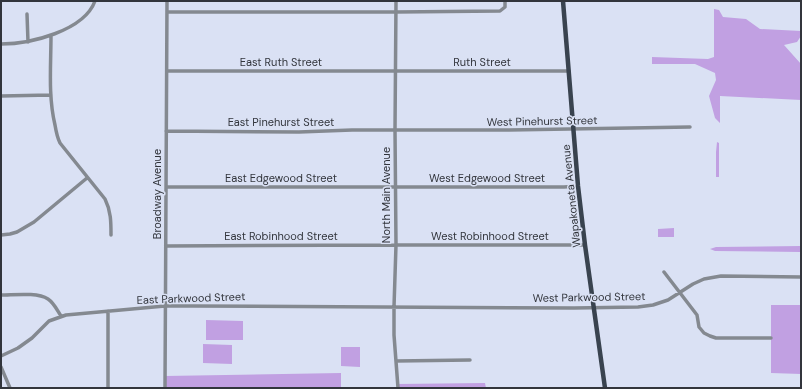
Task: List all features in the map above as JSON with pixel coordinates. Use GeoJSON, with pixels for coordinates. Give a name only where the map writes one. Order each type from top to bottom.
{"type":"FeatureCollection","features":[{"type":"Feature","properties":{"kind":"main road","name":"Wapakoneta Avenue"},"geometry":{"type":"LineString","coordinates":[[563,1],[578,186],[593,308],[605,388]]}},
{"type":"Feature","properties":{"kind":"street"},"geometry":{"type":"LineString","coordinates":[[1,44],[28,42],[64,30],[83,18],[95,1]]}},
{"type":"Feature","properties":{"kind":"street","name":"Broadway Avenue"},"geometry":{"type":"LineString","coordinates":[[165,388],[167,1]]}},
{"type":"Feature","properties":{"kind":"street","name":"North Main Avenue"},"geometry":{"type":"LineString","coordinates":[[396,1],[396,245],[394,307],[396,386]]}},
{"type":"Feature","properties":{"kind":"street"},"geometry":{"type":"LineString","coordinates":[[167,12],[500,11],[505,6],[505,1]]}},
{"type":"Feature","properties":{"kind":"street"},"geometry":{"type":"LineString","coordinates":[[27,14],[28,42]]}},
{"type":"Feature","properties":{"kind":"street"},"geometry":{"type":"LineString","coordinates":[[51,35],[51,95],[53,116],[58,138],[60,143],[105,200],[111,220],[111,235]]}},
{"type":"Feature","properties":{"kind":"street","name":"East Ruth Street"},"geometry":{"type":"LineString","coordinates":[[167,71],[396,71]]}},
{"type":"Feature","properties":{"kind":"street","name":"Ruth Street"},"geometry":{"type":"LineString","coordinates":[[396,71],[568,71]]}},
{"type":"Feature","properties":{"kind":"street"},"geometry":{"type":"LineString","coordinates":[[1,96],[51,95]]}},
{"type":"Feature","properties":{"kind":"street","name":"West Pinehurst Street"},"geometry":{"type":"LineString","coordinates":[[395,130],[573,130],[690,127]]}},
{"type":"Feature","properties":{"kind":"street","name":"East Pinehurst Street"},"geometry":{"type":"LineString","coordinates":[[166,131],[299,132],[395,130]]}},
{"type":"Feature","properties":{"kind":"street"},"geometry":{"type":"LineString","coordinates":[[1,235],[17,232],[34,222],[87,178]]}},
{"type":"Feature","properties":{"kind":"street","name":"West Edgewood Street"},"geometry":{"type":"LineString","coordinates":[[396,187],[578,186]]}},
{"type":"Feature","properties":{"kind":"street","name":"East Edgewood Street"},"geometry":{"type":"LineString","coordinates":[[166,187],[396,187]]}},
{"type":"Feature","properties":{"kind":"street","name":"West Robinhood Street"},"geometry":{"type":"LineString","coordinates":[[396,245],[585,245]]}},
{"type":"Feature","properties":{"kind":"street","name":"East Robinhood Street"},"geometry":{"type":"LineString","coordinates":[[166,246],[396,245]]}},
{"type":"Feature","properties":{"kind":"street"},"geometry":{"type":"LineString","coordinates":[[664,272],[697,315],[699,327],[704,333],[716,338],[771,338]]}},
{"type":"Feature","properties":{"kind":"street","name":"West Parkwood Street"},"geometry":{"type":"LineString","coordinates":[[394,307],[638,307],[653,305],[668,300],[693,284],[704,279],[721,276],[801,277]]}},
{"type":"Feature","properties":{"kind":"street"},"geometry":{"type":"LineString","coordinates":[[1,295],[41,296],[48,299],[54,305],[61,316]]}},
{"type":"Feature","properties":{"kind":"street","name":"East Parkwood Street"},"geometry":{"type":"LineString","coordinates":[[1,356],[18,348],[32,338],[49,321],[66,315],[165,306],[250,305],[394,307]]}},
{"type":"Feature","properties":{"kind":"street"},"geometry":{"type":"LineString","coordinates":[[108,311],[108,388]]}},
{"type":"Feature","properties":{"kind":"street"},"geometry":{"type":"LineString","coordinates":[[396,361],[470,360]]}},
{"type":"Feature","properties":{"kind":"street"},"geometry":{"type":"LineString","coordinates":[[1,367],[10,388]]}},
{"type":"Feature","properties":{"kind":"shaded area"},"geometry":{"type":"Polygon","coordinates":[[[714,9],[719,10],[723,17],[746,19],[760,29],[801,31],[801,36],[797,42],[784,45],[801,64],[801,100],[720,96],[720,123],[715,118],[709,96],[716,80],[715,73],[695,64],[652,64],[652,57],[708,59],[714,57],[714,9]]]}},
{"type":"Feature","properties":{"kind":"shaded area"},"geometry":{"type":"Polygon","coordinates":[[[717,142],[719,143],[719,177],[716,177],[717,142]]]}},
{"type":"Feature","properties":{"kind":"shaded area"},"geometry":{"type":"Polygon","coordinates":[[[674,228],[674,237],[658,237],[658,229],[674,228]]]}},
{"type":"Feature","properties":{"kind":"shaded area"},"geometry":{"type":"Polygon","coordinates":[[[801,246],[801,252],[715,251],[710,249],[716,247],[801,246]]]}},
{"type":"Feature","properties":{"kind":"shaded area"},"geometry":{"type":"Polygon","coordinates":[[[771,305],[801,305],[801,374],[771,373],[771,305]]]}},
{"type":"Feature","properties":{"kind":"shaded area"},"geometry":{"type":"Polygon","coordinates":[[[206,320],[243,321],[243,340],[206,340],[206,320]]]}},
{"type":"Feature","properties":{"kind":"shaded area"},"geometry":{"type":"Polygon","coordinates":[[[203,344],[232,345],[232,364],[203,363],[203,344]]]}},
{"type":"Feature","properties":{"kind":"shaded area"},"geometry":{"type":"Polygon","coordinates":[[[341,347],[360,347],[360,367],[341,366],[341,347]]]}},
{"type":"Feature","properties":{"kind":"shaded area"},"geometry":{"type":"Polygon","coordinates":[[[341,373],[341,388],[165,388],[165,376],[341,373]]]}},
{"type":"Feature","properties":{"kind":"shaded area"},"geometry":{"type":"Polygon","coordinates":[[[485,383],[486,388],[398,388],[397,384],[485,383]]]}}]}
